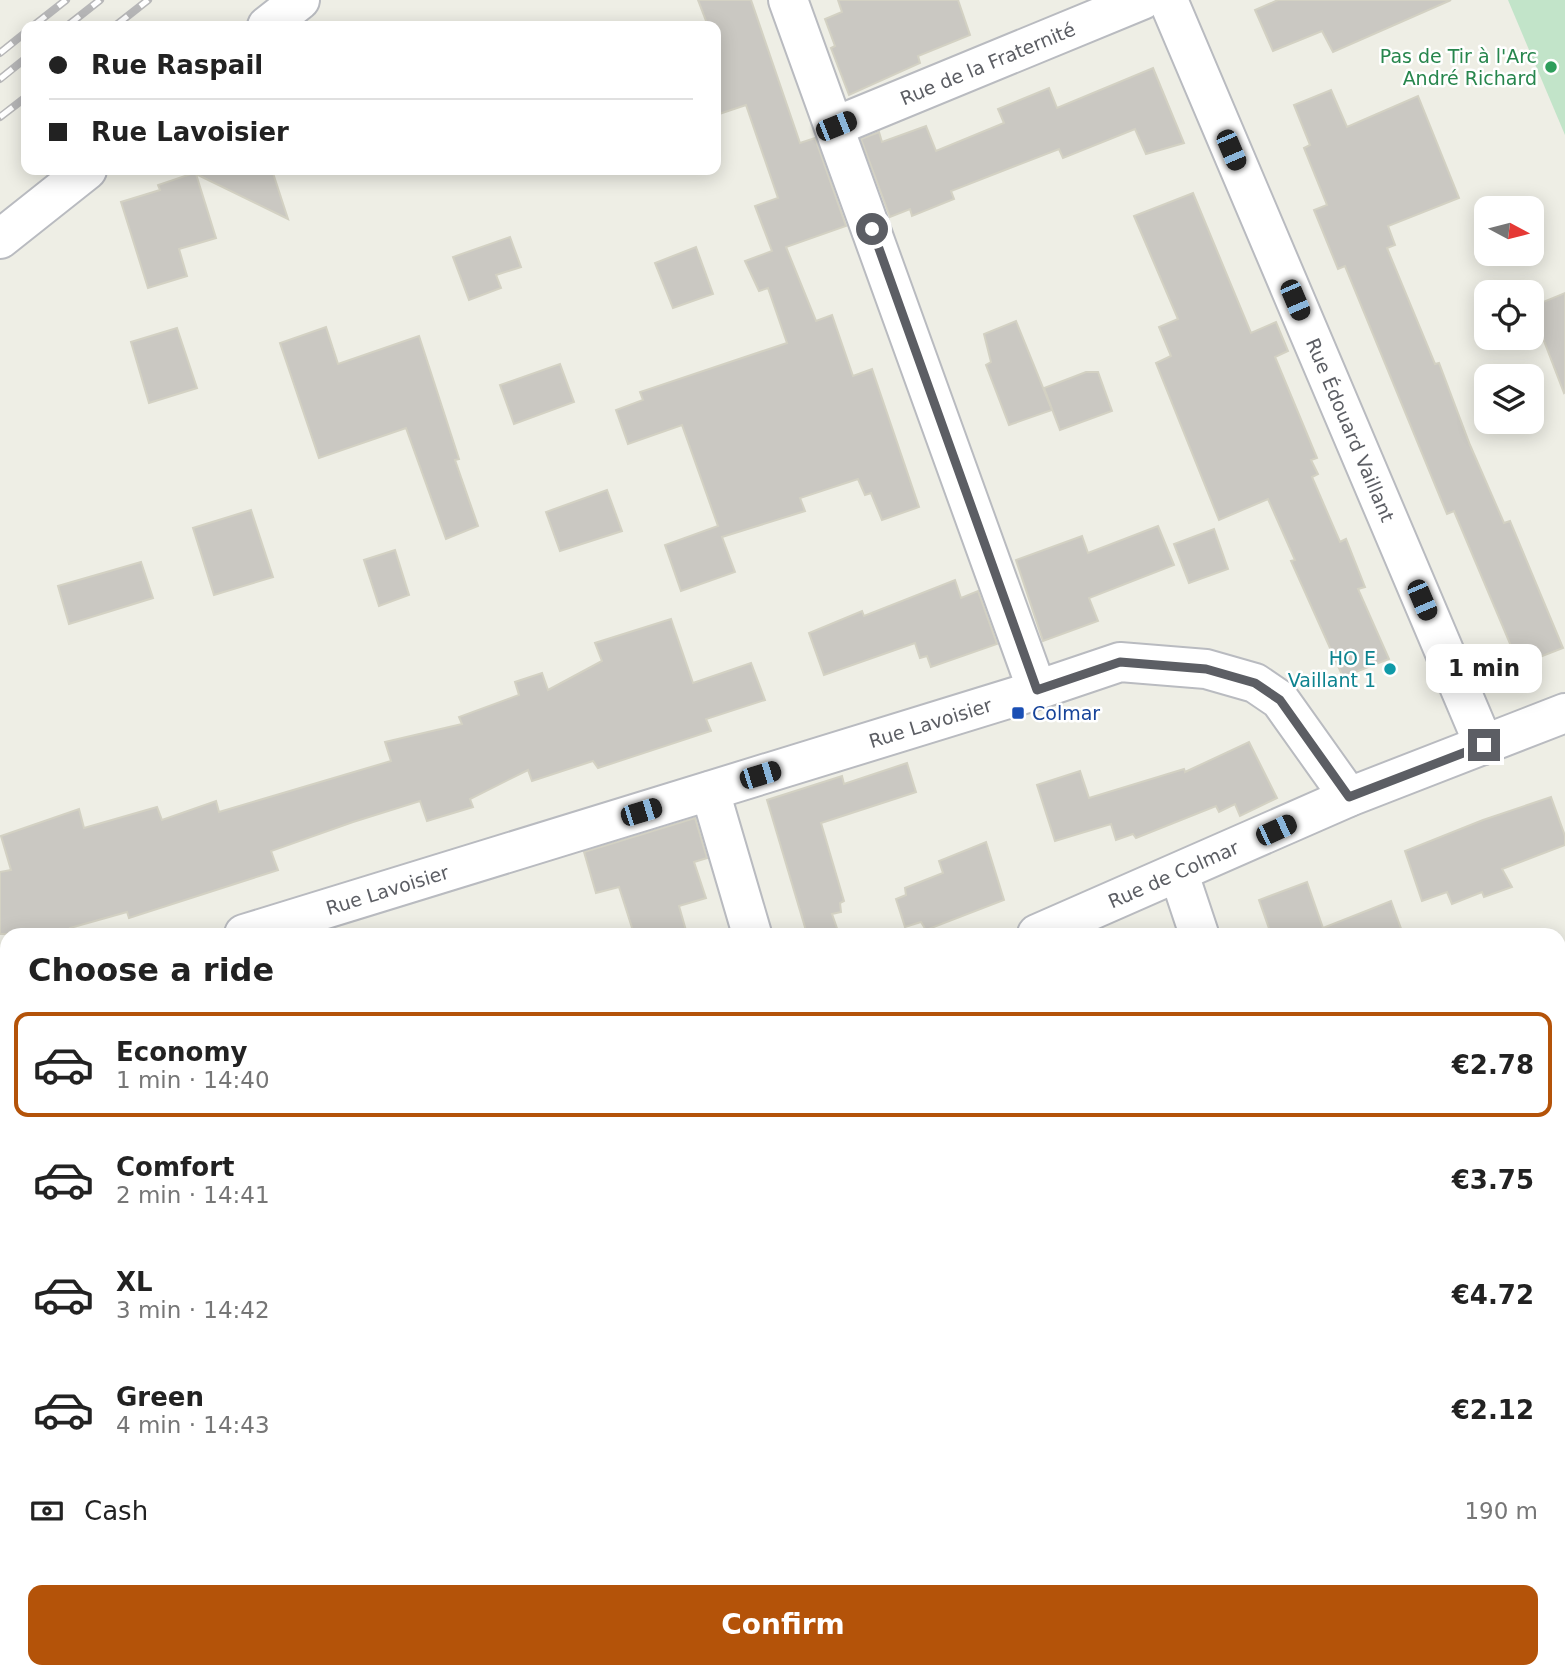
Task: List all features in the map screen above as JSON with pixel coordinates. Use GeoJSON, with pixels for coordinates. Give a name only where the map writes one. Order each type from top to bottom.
{"type":"FeatureCollection","features":[{"type":"Feature","properties":{"kind":"street"},"geometry":{"type":"LineString","coordinates":[[273,21],[300,0]]}},
{"type":"Feature","properties":{"kind":"street"},"geometry":{"type":"LineString","coordinates":[[788,0],[836,126],[1037,690]]}},
{"type":"Feature","properties":{"kind":"street","name":"Rue de la Fraternité"},"geometry":{"type":"LineString","coordinates":[[836,126],[1142,0]]}},
{"type":"Feature","properties":{"kind":"street","name":"Rue Édouard Vaillant"},"geometry":{"type":"LineString","coordinates":[[1168,0],[1484,745]]}},
{"type":"Feature","properties":{"kind":"street"},"geometry":{"type":"LineString","coordinates":[[0,239],[81,175]]}},
{"type":"Feature","properties":{"kind":"street","name":"Rue Lavoisier"},"geometry":{"type":"LineString","coordinates":[[264,928],[1037,690],[1120,662],[1206,669],[1255,683],[1280,700],[1349,797]]}},
{"type":"Feature","properties":{"kind":"street"},"geometry":{"type":"LineString","coordinates":[[1349,797],[1565,713]]}},
{"type":"Feature","properties":{"kind":"street"},"geometry":{"type":"LineString","coordinates":[[709,791],[750,928]]}},
{"type":"Feature","properties":{"kind":"street","name":"Rue de Colmar"},"geometry":{"type":"LineString","coordinates":[[1051,928],[1349,797]]}},
{"type":"Feature","properties":{"kind":"street"},"geometry":{"type":"LineString","coordinates":[[1179,874],[1197,928]]}},
{"type":"Feature","properties":{"kind":"green space","name":"Pas de Tir à l'Arc André Richard"},"geometry":{"type":"Polygon","coordinates":[[[1508,0],[1565,0],[1565,135],[1508,0]]]}},
{"type":"Feature","properties":{"kind":"building"},"geometry":{"type":"Polygon","coordinates":[[[698,0],[751,0],[800,143],[815,138],[846,226],[786,247],[816,321],[832,315],[853,376],[872,369],[919,507],[882,520],[871,493],[865,495],[858,479],[800,498],[805,511],[722,537],[735,572],[681,591],[665,545],[718,526],[682,425],[628,444],[616,410],[643,400],[640,392],[787,343],[768,288],[759,291],[745,261],[772,251],[755,206],[778,198],[746,105],[721,113],[721,21],[706,21],[698,0]]]}},
{"type":"Feature","properties":{"kind":"building"},"geometry":{"type":"Polygon","coordinates":[[[838,0],[958,0],[970,35],[918,56],[920,63],[849,95],[831,48],[835,46],[825,19],[842,12],[838,0]]]}},
{"type":"Feature","properties":{"kind":"building"},"geometry":{"type":"Polygon","coordinates":[[[1278,0],[1451,0],[1333,52],[1322,31],[1273,51],[1255,10],[1278,0]]]}},
{"type":"Feature","properties":{"kind":"building"},"geometry":{"type":"Polygon","coordinates":[[[1153,68],[1184,143],[1146,154],[1135,129],[1063,158],[1059,149],[951,191],[954,199],[912,216],[910,209],[890,217],[861,139],[879,132],[882,142],[926,126],[936,151],[1004,123],[998,109],[1049,88],[1057,108],[1153,68]]]}},
{"type":"Feature","properties":{"kind":"building"},"geometry":{"type":"Polygon","coordinates":[[[1331,90],[1347,127],[1418,96],[1459,198],[1388,226],[1395,245],[1387,248],[1435,364],[1439,363],[1470,445],[1504,523],[1510,521],[1563,648],[1519,665],[1454,511],[1447,514],[1345,266],[1338,269],[1314,210],[1327,205],[1304,148],[1310,145],[1294,105],[1331,90]]]}},
{"type":"Feature","properties":{"kind":"building"},"geometry":{"type":"Polygon","coordinates":[[[196,175],[216,238],[179,249],[187,276],[148,288],[121,202],[160,190],[158,185],[196,175]]]}},
{"type":"Feature","properties":{"kind":"building"},"geometry":{"type":"Polygon","coordinates":[[[198,175],[274,175],[288,219],[198,175]]]}},
{"type":"Feature","properties":{"kind":"building"},"geometry":{"type":"Polygon","coordinates":[[[1193,193],[1251,333],[1276,322],[1288,351],[1275,357],[1317,458],[1311,460],[1318,474],[1312,477],[1340,542],[1346,539],[1365,587],[1358,589],[1389,659],[1343,677],[1291,561],[1295,560],[1268,499],[1219,520],[1156,363],[1171,356],[1159,327],[1178,319],[1134,216],[1193,193]]]}},
{"type":"Feature","properties":{"kind":"building"},"geometry":{"type":"Polygon","coordinates":[[[510,237],[521,267],[496,275],[501,288],[469,300],[453,257],[510,237]]]}},
{"type":"Feature","properties":{"kind":"building"},"geometry":{"type":"Polygon","coordinates":[[[696,247],[713,294],[673,308],[655,263],[696,247]]]}},
{"type":"Feature","properties":{"kind":"building"},"geometry":{"type":"Polygon","coordinates":[[[1565,293],[1564,393],[1544,341],[1544,302],[1565,293]]]}},
{"type":"Feature","properties":{"kind":"building"},"geometry":{"type":"Polygon","coordinates":[[[1016,321],[1052,410],[1009,425],[986,365],[991,362],[984,334],[1016,321]]]}},
{"type":"Feature","properties":{"kind":"building"},"geometry":{"type":"Polygon","coordinates":[[[326,327],[338,364],[419,336],[459,459],[455,460],[478,526],[446,539],[406,428],[319,458],[280,343],[326,327]]]}},
{"type":"Feature","properties":{"kind":"building"},"geometry":{"type":"Polygon","coordinates":[[[177,328],[197,388],[149,403],[131,342],[177,328]]]}},
{"type":"Feature","properties":{"kind":"building"},"geometry":{"type":"Polygon","coordinates":[[[560,364],[574,402],[514,424],[500,385],[560,364]]]}},
{"type":"Feature","properties":{"kind":"building"},"geometry":{"type":"Polygon","coordinates":[[[1086,372],[1098,372],[1112,411],[1060,430],[1044,388],[1086,372]]]}},
{"type":"Feature","properties":{"kind":"building"},"geometry":{"type":"Polygon","coordinates":[[[607,490],[622,531],[560,551],[546,512],[607,490]]]}},
{"type":"Feature","properties":{"kind":"building"},"geometry":{"type":"Polygon","coordinates":[[[251,510],[273,577],[214,595],[193,528],[251,510]]]}},
{"type":"Feature","properties":{"kind":"building"},"geometry":{"type":"Polygon","coordinates":[[[1158,526],[1174,565],[1089,598],[1098,621],[1043,641],[1016,560],[1082,536],[1088,553],[1158,526]]]}},
{"type":"Feature","properties":{"kind":"building"},"geometry":{"type":"Polygon","coordinates":[[[1214,529],[1228,569],[1189,583],[1174,544],[1214,529]]]}},
{"type":"Feature","properties":{"kind":"building"},"geometry":{"type":"Polygon","coordinates":[[[395,550],[409,595],[379,606],[364,560],[395,550]]]}},
{"type":"Feature","properties":{"kind":"building"},"geometry":{"type":"Polygon","coordinates":[[[141,562],[153,598],[69,624],[58,586],[141,562]]]}},
{"type":"Feature","properties":{"kind":"building"},"geometry":{"type":"Polygon","coordinates":[[[955,580],[961,598],[978,591],[997,644],[931,667],[927,656],[920,658],[915,643],[824,675],[809,633],[862,611],[864,616],[955,580]]]}},
{"type":"Feature","properties":{"kind":"building"},"geometry":{"type":"Polygon","coordinates":[[[671,619],[693,683],[751,663],[765,700],[706,719],[711,731],[598,768],[593,761],[532,781],[528,770],[470,799],[473,807],[427,821],[420,801],[353,822],[271,851],[278,870],[129,918],[127,912],[70,928],[0,928],[0,872],[11,870],[1,836],[79,809],[84,828],[157,807],[162,820],[216,801],[219,812],[391,761],[385,742],[462,724],[459,717],[519,695],[515,682],[542,673],[548,690],[602,661],[595,643],[671,619]]]}},
{"type":"Feature","properties":{"kind":"building"},"geometry":{"type":"Polygon","coordinates":[[[1249,742],[1277,798],[1240,816],[1235,804],[1219,812],[1216,806],[1136,838],[1133,834],[1116,840],[1111,824],[1055,841],[1037,785],[1080,771],[1089,798],[1184,769],[1185,772],[1249,742]]]}},
{"type":"Feature","properties":{"kind":"building"},"geometry":{"type":"Polygon","coordinates":[[[907,763],[916,792],[821,823],[844,901],[840,903],[841,912],[832,914],[837,928],[805,928],[767,800],[842,776],[844,784],[907,763]]]}},
{"type":"Feature","properties":{"kind":"building"},"geometry":{"type":"Polygon","coordinates":[[[1551,797],[1565,836],[1565,845],[1502,869],[1512,887],[1484,897],[1482,892],[1452,904],[1447,892],[1422,901],[1405,851],[1551,797]]]}},
{"type":"Feature","properties":{"kind":"building"},"geometry":{"type":"Polygon","coordinates":[[[695,818],[707,858],[694,862],[706,898],[679,906],[685,928],[632,928],[619,887],[596,893],[584,852],[695,818]]]}},
{"type":"Feature","properties":{"kind":"building"},"geometry":{"type":"Polygon","coordinates":[[[986,842],[1004,900],[931,928],[925,928],[921,922],[905,927],[896,899],[906,895],[905,888],[943,873],[939,861],[986,842]]]}},
{"type":"Feature","properties":{"kind":"building"},"geometry":{"type":"Polygon","coordinates":[[[1307,882],[1323,928],[1269,928],[1259,900],[1307,882]]]}},
{"type":"Feature","properties":{"kind":"building"},"geometry":{"type":"Polygon","coordinates":[[[1391,901],[1401,928],[1323,928],[1391,901]]]}},
{"type":"Feature","properties":{"kind":"railway"},"geometry":{"type":"LineString","coordinates":[[39,21],[66,0]]}},
{"type":"Feature","properties":{"kind":"railway"},"geometry":{"type":"LineString","coordinates":[[73,21],[100,0]]}},
{"type":"Feature","properties":{"kind":"railway"},"geometry":{"type":"LineString","coordinates":[[121,21],[148,0]]}},
{"type":"Feature","properties":{"kind":"railway"},"geometry":{"type":"LineString","coordinates":[[0,53],[21,36]]}},
{"type":"Feature","properties":{"kind":"railway"},"geometry":{"type":"LineString","coordinates":[[0,79],[21,62]]}},
{"type":"Feature","properties":{"kind":"railway"},"geometry":{"type":"LineString","coordinates":[[0,117],[21,101]]}},
{"type":"Feature","properties":{"kind":"place","name":"Pas de Tir à l'Arc André Richard"},"geometry":{"type":"Point","coordinates":[1551,67]}},
{"type":"Feature","properties":{"kind":"place","name":"HO E Vaillant 1"},"geometry":{"type":"Point","coordinates":[1390,669]}},
{"type":"Feature","properties":{"kind":"place","name":"Colmar"},"geometry":{"type":"Point","coordinates":[1018,713]}},
{"type":"Feature","properties":{"kind":"route"},"geometry":{"type":"LineString","coordinates":[[872,229],[1037,690],[1120,662],[1206,669],[1255,683],[1280,700],[1349,797],[1484,745]]}}]}
